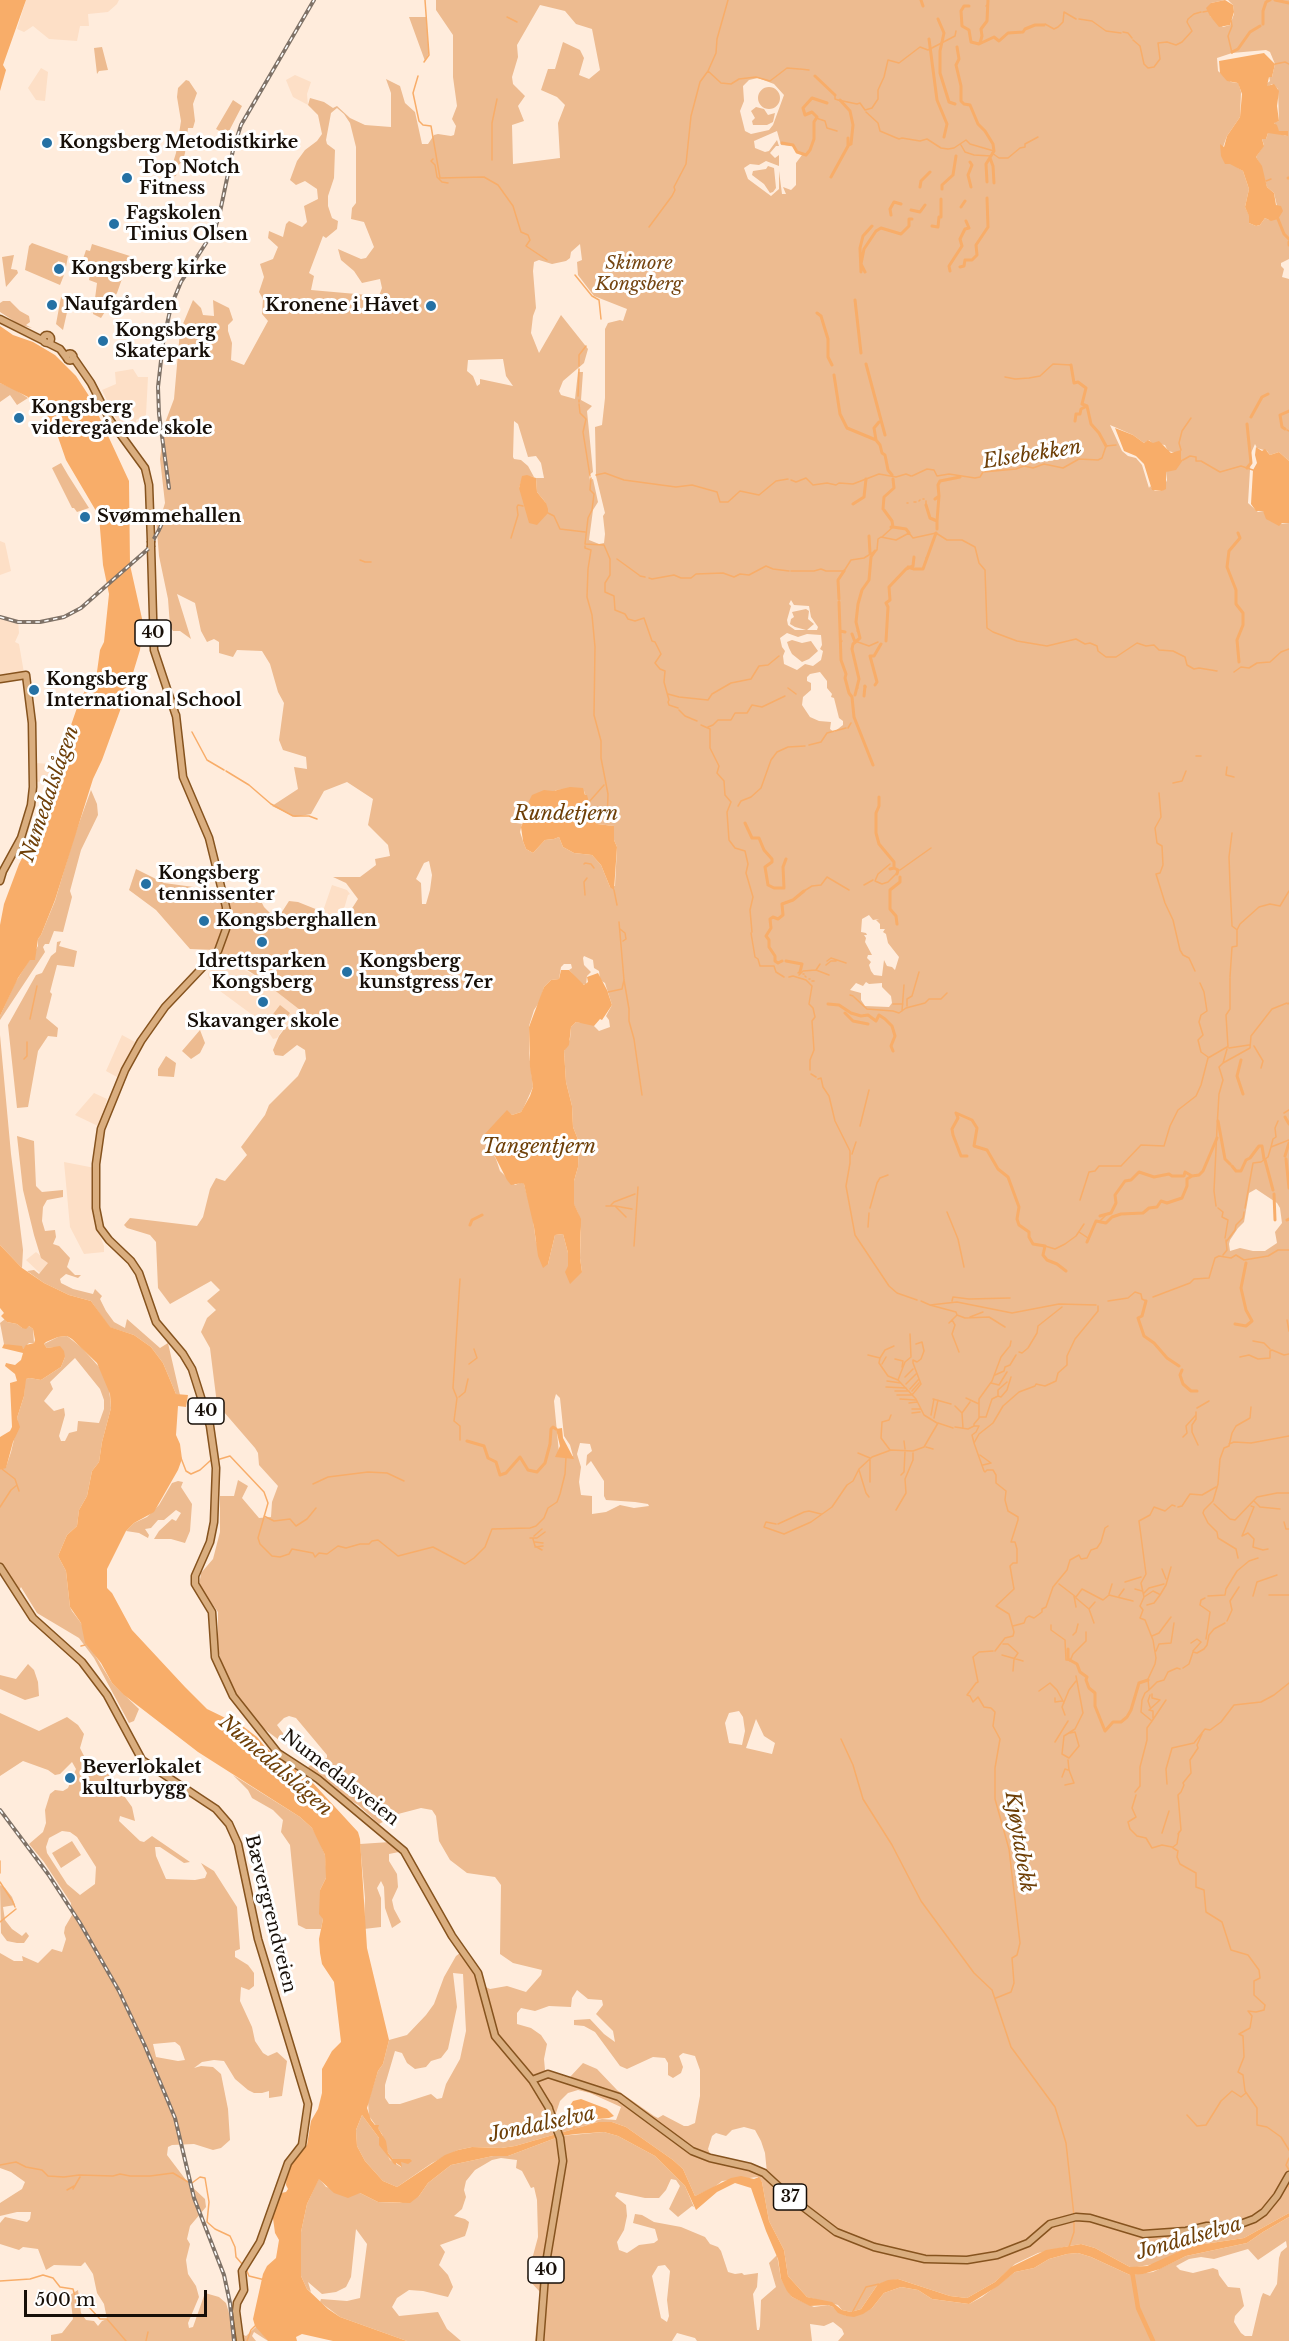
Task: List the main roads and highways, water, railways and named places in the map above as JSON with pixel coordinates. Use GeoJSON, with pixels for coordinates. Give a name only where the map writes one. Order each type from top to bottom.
{"type":"FeatureCollection","features":[{"type":"Feature","properties":{"kind":"main road","name":"Numedalsveien"},"geometry":{"type":"LineString","coordinates":[[0,319],[47,340],[70,357],[83,372],[110,420],[145,468],[149,485],[154,650],[180,729],[186,786],[209,838],[226,907],[226,930],[220,948],[212,959],[169,1001],[144,1036],[103,1120],[97,1146],[96,1208],[99,1225],[104,1235],[128,1257],[139,1273],[156,1322],[189,1363],[208,1420],[216,1463],[214,1522],[209,1546],[197,1571],[195,1582],[213,1614],[215,1657],[230,1690],[273,1748],[285,1759],[318,1779],[404,1851],[452,1936],[478,1973],[485,1992],[491,2027],[503,2046],[534,2080],[549,2108],[563,2154],[562,2173],[548,2248],[540,2341]]}},
{"type":"Feature","properties":{"kind":"main road"},"geometry":{"type":"LineString","coordinates":[[0,679],[26,675],[32,742],[33,787],[20,842],[3,871],[0,881]]}},
{"type":"Feature","properties":{"kind":"main road","name":"Bævergrendveien"},"geometry":{"type":"LineString","coordinates":[[0,1567],[30,1615],[82,1662],[108,1695],[142,1760],[214,1807],[229,1824],[237,1839],[258,1939],[308,2104],[302,2145],[288,2163],[260,2242],[242,2271],[244,2290],[237,2303],[236,2311],[240,2341]]}},
{"type":"Feature","properties":{"kind":"main road","name":"37"},"geometry":{"type":"LineString","coordinates":[[534,2080],[543,2075],[550,2075],[619,2097],[636,2107],[689,2149],[710,2158],[760,2170],[832,2229],[860,2243],[933,2260],[982,2258],[1023,2246],[1047,2225],[1075,2218],[1090,2218],[1143,2234],[1186,2231],[1210,2226],[1235,2226],[1254,2219],[1264,2212],[1289,2176]]}},
{"type":"Feature","properties":{"kind":"water"},"geometry":{"type":"Polygon","coordinates":[[[0,0],[26,0],[3,65],[6,70],[0,91],[0,0]]]}},
{"type":"Feature","properties":{"kind":"water"},"geometry":{"type":"Polygon","coordinates":[[[1225,0],[1233,5],[1234,12],[1230,25],[1219,27],[1206,8],[1211,3],[1225,0]]]}},
{"type":"Feature","properties":{"kind":"water"},"geometry":{"type":"Polygon","coordinates":[[[1264,53],[1275,64],[1267,86],[1274,84],[1279,91],[1277,106],[1279,121],[1274,123],[1279,131],[1288,131],[1288,136],[1268,133],[1266,139],[1262,139],[1264,146],[1256,157],[1262,166],[1267,187],[1274,193],[1276,205],[1281,206],[1283,211],[1278,219],[1271,221],[1265,218],[1260,225],[1256,226],[1249,223],[1245,207],[1249,189],[1243,171],[1230,164],[1225,164],[1221,156],[1220,144],[1224,147],[1227,136],[1240,117],[1242,94],[1238,83],[1227,81],[1220,73],[1219,61],[1264,53]]]}},
{"type":"Feature","properties":{"kind":"water","name":"Numedalslågen"},"geometry":{"type":"Polygon","coordinates":[[[0,326],[13,335],[33,342],[55,355],[76,376],[91,399],[129,481],[130,565],[143,623],[140,650],[129,686],[93,779],[55,900],[38,939],[35,960],[30,960],[18,978],[0,1016],[0,925],[4,904],[19,864],[41,821],[79,702],[86,689],[96,679],[100,650],[104,642],[109,594],[103,565],[99,516],[66,460],[58,437],[55,433],[50,435],[47,432],[46,417],[43,412],[28,397],[0,383],[0,326]]]}},
{"type":"Feature","properties":{"kind":"water"},"geometry":{"type":"Polygon","coordinates":[[[1115,428],[1133,435],[1144,443],[1148,440],[1153,443],[1159,441],[1171,453],[1181,450],[1183,460],[1176,470],[1166,472],[1166,489],[1152,490],[1144,464],[1136,456],[1124,451],[1115,428]]]}},
{"type":"Feature","properties":{"kind":"water"},"geometry":{"type":"Polygon","coordinates":[[[1256,447],[1262,451],[1265,449],[1270,455],[1279,452],[1289,461],[1289,523],[1282,523],[1279,526],[1266,519],[1263,511],[1256,511],[1251,504],[1253,470],[1257,463],[1256,447]]]}},
{"type":"Feature","properties":{"kind":"water"},"geometry":{"type":"Polygon","coordinates":[[[522,476],[536,478],[537,492],[548,509],[548,513],[537,525],[529,523],[519,488],[522,476]]]}},
{"type":"Feature","properties":{"kind":"water","name":"Rundetjern"},"geometry":{"type":"Polygon","coordinates":[[[570,787],[583,788],[597,824],[614,826],[614,840],[617,847],[614,890],[610,887],[601,865],[592,855],[574,853],[563,847],[559,837],[545,840],[533,853],[526,849],[521,827],[525,809],[528,808],[532,795],[544,790],[553,791],[570,787]]]}},
{"type":"Feature","properties":{"kind":"water","name":"Tangentjern"},"geometry":{"type":"Polygon","coordinates":[[[561,970],[569,970],[584,985],[588,982],[587,977],[598,973],[612,1005],[602,1020],[600,1019],[594,1026],[576,1022],[571,1027],[569,1045],[564,1051],[573,1127],[579,1142],[578,1167],[574,1181],[574,1204],[581,1219],[582,1272],[570,1284],[565,1272],[568,1266],[568,1253],[563,1234],[555,1235],[548,1264],[543,1268],[538,1256],[524,1184],[511,1185],[486,1139],[482,1137],[507,1110],[512,1115],[521,1112],[530,1096],[533,1087],[529,1027],[544,987],[551,980],[559,979],[561,970]]]}},
{"type":"Feature","properties":{"kind":"water","name":"Numedalslågen"},"geometry":{"type":"Polygon","coordinates":[[[0,1245],[22,1268],[44,1283],[69,1295],[91,1301],[110,1327],[134,1335],[151,1347],[163,1363],[176,1394],[188,1395],[186,1407],[178,1406],[176,1435],[182,1459],[178,1470],[154,1512],[134,1523],[126,1531],[107,1569],[107,1588],[132,1630],[207,1709],[244,1727],[257,1737],[266,1748],[312,1782],[358,1832],[367,1948],[389,2040],[367,2108],[371,2120],[375,2125],[379,2125],[378,2128],[386,2141],[388,2153],[393,2159],[412,2161],[408,2164],[401,2162],[402,2167],[394,2164],[379,2145],[379,2138],[362,2115],[356,2130],[357,2146],[365,2161],[383,2181],[397,2187],[445,2155],[458,2150],[472,2147],[515,2146],[598,2122],[612,2122],[626,2127],[673,2160],[683,2169],[695,2196],[731,2178],[741,2176],[754,2179],[759,2177],[762,2182],[769,2221],[784,2250],[788,2276],[807,2297],[832,2302],[842,2310],[851,2312],[861,2309],[878,2284],[888,2280],[898,2279],[950,2296],[967,2298],[995,2282],[1011,2267],[1046,2250],[1081,2244],[1095,2248],[1130,2267],[1147,2266],[1191,2246],[1244,2238],[1289,2213],[1289,2217],[1247,2243],[1186,2256],[1160,2269],[1143,2274],[1130,2275],[1091,2257],[1078,2253],[1067,2254],[1049,2259],[1034,2268],[1015,2272],[969,2304],[932,2299],[918,2290],[901,2287],[884,2293],[872,2308],[854,2317],[838,2313],[828,2305],[810,2306],[792,2297],[787,2291],[781,2279],[778,2259],[751,2188],[735,2183],[717,2192],[696,2210],[685,2186],[655,2156],[618,2136],[604,2132],[576,2134],[561,2136],[508,2156],[493,2156],[451,2165],[428,2183],[419,2196],[410,2203],[378,2202],[360,2193],[348,2198],[334,2193],[319,2179],[307,2204],[301,2232],[301,2276],[307,2289],[340,2317],[407,2341],[333,2341],[302,2334],[296,2337],[297,2341],[268,2341],[255,2326],[253,2319],[263,2274],[267,2266],[276,2258],[279,2240],[275,2233],[272,2211],[281,2193],[288,2189],[287,2170],[297,2154],[307,2145],[311,2121],[318,2109],[322,2093],[322,2069],[332,2051],[341,2042],[334,1982],[322,1964],[320,1953],[319,1939],[323,1919],[319,1914],[320,1890],[326,1878],[325,1855],[312,1828],[300,1817],[198,1752],[124,1695],[112,1683],[101,1663],[85,1643],[81,1623],[70,1607],[66,1571],[58,1556],[67,1535],[77,1526],[79,1510],[87,1496],[92,1471],[99,1462],[111,1408],[110,1394],[97,1363],[72,1339],[67,1336],[58,1337],[46,1342],[44,1344],[47,1348],[60,1346],[65,1357],[61,1367],[41,1380],[26,1379],[24,1396],[17,1418],[20,1427],[6,1468],[0,1470],[0,1437],[12,1427],[10,1383],[17,1381],[15,1374],[5,1366],[6,1363],[15,1365],[21,1360],[23,1353],[2,1348],[4,1344],[22,1346],[23,1349],[35,1340],[33,1329],[29,1326],[26,1329],[22,1328],[17,1324],[7,1322],[1,1316],[4,1313],[0,1308],[0,1245]]]}},
{"type":"Feature","properties":{"kind":"water"},"geometry":{"type":"Polygon","coordinates":[[[562,1428],[563,1438],[574,1459],[555,1457],[560,1446],[556,1429],[562,1428]]]}},
{"type":"Feature","properties":{"kind":"water"},"geometry":{"type":"Polygon","coordinates":[[[581,2099],[607,2109],[614,2116],[573,2121],[570,2119],[569,2107],[573,2101],[581,2099]]]}},
{"type":"Feature","properties":{"kind":"waterway"},"geometry":{"type":"LineString","coordinates":[[424,62],[429,55],[425,0]]}},
{"type":"Feature","properties":{"kind":"waterway"},"geometry":{"type":"LineString","coordinates":[[708,71],[716,53],[717,39],[728,0]]}},
{"type":"Feature","properties":{"kind":"waterway"},"geometry":{"type":"LineString","coordinates":[[921,0],[923,6]]}},
{"type":"Feature","properties":{"kind":"waterway"},"geometry":{"type":"LineString","coordinates":[[980,43],[981,29],[987,21],[988,0]]}},
{"type":"Feature","properties":{"kind":"waterway"},"geometry":{"type":"LineString","coordinates":[[1263,24],[1263,11],[1266,2],[1270,0]]}},
{"type":"Feature","properties":{"kind":"waterway"},"geometry":{"type":"LineString","coordinates":[[1275,0],[1289,3]]}},
{"type":"Feature","properties":{"kind":"waterway"},"geometry":{"type":"LineString","coordinates":[[969,6],[964,6],[961,11],[962,26],[969,30],[971,42],[979,44],[994,37],[999,41],[1008,33],[1023,32],[1035,25],[1044,25]]}},
{"type":"Feature","properties":{"kind":"waterway"},"geometry":{"type":"LineString","coordinates":[[1203,12],[1208,11]]}},
{"type":"Feature","properties":{"kind":"waterway"},"geometry":{"type":"LineString","coordinates":[[1045,24],[1054,29],[1058,27],[1063,22],[1064,12],[1076,19]]}},
{"type":"Feature","properties":{"kind":"waterway"},"geometry":{"type":"LineString","coordinates":[[1133,40],[1140,46],[1144,64],[1148,68],[1154,67],[1160,59],[1158,43],[1167,42],[1176,45],[1182,42],[1192,31],[1187,22],[1188,19],[1201,12]]}},
{"type":"Feature","properties":{"kind":"waterway"},"geometry":{"type":"LineString","coordinates":[[507,17],[517,22]]}},
{"type":"Feature","properties":{"kind":"waterway"},"geometry":{"type":"LineString","coordinates":[[938,19],[944,33],[940,51],[940,73],[949,102],[955,104]]}},
{"type":"Feature","properties":{"kind":"waterway"},"geometry":{"type":"LineString","coordinates":[[1079,19],[1092,21],[1106,31],[1121,33]]}},
{"type":"Feature","properties":{"kind":"waterway"},"geometry":{"type":"LineString","coordinates":[[1231,20],[1232,26],[1228,36],[1232,53]]}},
{"type":"Feature","properties":{"kind":"waterway"},"geometry":{"type":"LineString","coordinates":[[1232,52],[1238,49],[1250,32],[1260,26]]}},
{"type":"Feature","properties":{"kind":"waterway"},"geometry":{"type":"LineString","coordinates":[[835,95],[835,99],[838,100],[860,103],[865,110],[872,108],[878,99],[878,90],[888,60],[899,63],[920,47],[928,50],[955,36],[956,31]]}},
{"type":"Feature","properties":{"kind":"waterway"},"geometry":{"type":"LineString","coordinates":[[1123,32],[1128,33],[1132,38]]}},
{"type":"Feature","properties":{"kind":"waterway"},"geometry":{"type":"LineString","coordinates":[[929,39],[937,100],[947,124],[944,137]]}},
{"type":"Feature","properties":{"kind":"waterway"},"geometry":{"type":"LineString","coordinates":[[957,47],[959,59],[956,65],[961,86],[961,101],[970,105],[978,124],[993,144],[994,151],[986,164],[987,182]]}},
{"type":"Feature","properties":{"kind":"waterway"},"geometry":{"type":"LineString","coordinates":[[1275,64],[1285,62],[1289,64]]}},
{"type":"Feature","properties":{"kind":"waterway"},"geometry":{"type":"LineString","coordinates":[[649,227],[672,196],[686,164],[691,116],[700,82],[708,71],[721,83],[731,84],[739,79],[756,77],[770,81],[787,68],[799,69]]}},
{"type":"Feature","properties":{"kind":"waterway"},"geometry":{"type":"LineString","coordinates":[[800,69],[809,70]]}},
{"type":"Feature","properties":{"kind":"waterway"},"geometry":{"type":"LineString","coordinates":[[418,76],[413,93],[419,121],[423,125],[431,126],[440,178],[484,177],[498,185],[513,206],[521,232],[528,235],[530,240],[526,246],[547,260]]}},
{"type":"Feature","properties":{"kind":"waterway"},"geometry":{"type":"LineString","coordinates":[[815,76],[835,95]]}},
{"type":"Feature","properties":{"kind":"waterway"},"geometry":{"type":"LineString","coordinates":[[782,143],[793,145],[797,152],[806,155],[814,139],[814,122],[817,117],[812,112],[805,115],[803,108],[812,98],[827,103]]}},
{"type":"Feature","properties":{"kind":"waterway"},"geometry":{"type":"LineString","coordinates":[[492,160],[492,123],[497,99]]}},
{"type":"Feature","properties":{"kind":"waterway"},"geometry":{"type":"LineString","coordinates":[[840,100],[850,111],[853,125],[849,145]]}},
{"type":"Feature","properties":{"kind":"waterway"},"geometry":{"type":"LineString","coordinates":[[866,112],[878,123],[880,131],[899,139],[920,141],[927,139],[941,148],[948,149],[966,140],[970,144],[994,151]]}},
{"type":"Feature","properties":{"kind":"waterway"},"geometry":{"type":"LineString","coordinates":[[816,118],[825,121],[827,128],[837,131]]}},
{"type":"Feature","properties":{"kind":"waterway"},"geometry":{"type":"LineString","coordinates":[[992,153],[999,158],[1008,158],[1038,137]]}},
{"type":"Feature","properties":{"kind":"waterway"},"geometry":{"type":"LineString","coordinates":[[831,177],[848,146],[848,138]]}},
{"type":"Feature","properties":{"kind":"waterway"},"geometry":{"type":"LineString","coordinates":[[961,145],[965,152],[991,156]]}},
{"type":"Feature","properties":{"kind":"waterway"},"geometry":{"type":"LineString","coordinates":[[942,189],[942,185],[953,175],[956,156]]}},
{"type":"Feature","properties":{"kind":"waterway"},"geometry":{"type":"LineString","coordinates":[[990,158],[994,183]]}},
{"type":"Feature","properties":{"kind":"waterway"},"geometry":{"type":"LineString","coordinates":[[433,159],[431,161],[435,165],[437,177],[442,182],[448,183]]}},
{"type":"Feature","properties":{"kind":"waterway"},"geometry":{"type":"LineString","coordinates":[[970,162],[972,165],[968,175],[971,187]]}},
{"type":"Feature","properties":{"kind":"waterway"},"geometry":{"type":"LineString","coordinates":[[920,187],[921,181],[930,172]]}},
{"type":"Feature","properties":{"kind":"waterway"},"geometry":{"type":"LineString","coordinates":[[1266,181],[1271,179]]}},
{"type":"Feature","properties":{"kind":"waterway"},"geometry":{"type":"LineString","coordinates":[[960,267],[964,266],[965,260],[972,260],[977,255],[976,245],[988,227],[987,198]]}},
{"type":"Feature","properties":{"kind":"waterway"},"geometry":{"type":"LineString","coordinates":[[932,226],[938,227],[939,217],[941,217],[941,199]]}},
{"type":"Feature","properties":{"kind":"waterway"},"geometry":{"type":"LineString","coordinates":[[961,207],[965,201]]}},
{"type":"Feature","properties":{"kind":"waterway"},"geometry":{"type":"LineString","coordinates":[[891,215],[890,209],[894,202],[901,204]]}},
{"type":"Feature","properties":{"kind":"waterway"},"geometry":{"type":"LineString","coordinates":[[911,210],[920,212],[925,205]]}},
{"type":"Feature","properties":{"kind":"waterway"},"geometry":{"type":"LineString","coordinates":[[865,272],[861,264],[864,249],[876,231],[881,228],[901,234],[909,226],[909,219],[912,219]]}},
{"type":"Feature","properties":{"kind":"waterway"},"geometry":{"type":"LineString","coordinates":[[1278,219],[1284,234],[1289,239]]}},
{"type":"Feature","properties":{"kind":"waterway"},"geometry":{"type":"LineString","coordinates":[[950,271],[949,266],[962,246],[960,239],[965,229],[969,228],[966,221]]}},
{"type":"Feature","properties":{"kind":"waterway"},"geometry":{"type":"LineString","coordinates":[[861,272],[860,248],[863,236],[872,226]]}},
{"type":"Feature","properties":{"kind":"waterway"},"geometry":{"type":"LineString","coordinates":[[575,275],[592,296],[599,300],[601,319]]}},
{"type":"Feature","properties":{"kind":"waterway"},"geometry":{"type":"LineString","coordinates":[[855,300],[861,353]]}},
{"type":"Feature","properties":{"kind":"waterway"},"geometry":{"type":"LineString","coordinates":[[817,313],[821,316],[828,339],[828,357],[832,365]]}},
{"type":"Feature","properties":{"kind":"waterway"},"geometry":{"type":"LineString","coordinates":[[579,366],[579,355],[586,346]]}},
{"type":"Feature","properties":{"kind":"waterway"},"geometry":{"type":"LineString","coordinates":[[866,364],[885,435]]}},
{"type":"Feature","properties":{"kind":"waterway"},"geometry":{"type":"LineString","coordinates":[[1005,377],[1029,378],[1040,376],[1053,364],[1071,365]]}},
{"type":"Feature","properties":{"kind":"waterway"},"geometry":{"type":"LineString","coordinates":[[1071,365],[1074,383],[1078,382],[1086,388],[1082,404],[1087,406],[1091,424],[1106,446]]}},
{"type":"Feature","properties":{"kind":"waterway"},"geometry":{"type":"LineString","coordinates":[[578,396],[579,369]]}},
{"type":"Feature","properties":{"kind":"waterway"},"geometry":{"type":"LineString","coordinates":[[834,375],[840,414],[847,428],[876,440]]}},
{"type":"Feature","properties":{"kind":"waterway"},"geometry":{"type":"LineString","coordinates":[[1251,417],[1262,397],[1268,394]]}},
{"type":"Feature","properties":{"kind":"waterway"},"geometry":{"type":"LineString","coordinates":[[579,404],[580,413],[586,419],[583,432],[590,476]]}},
{"type":"Feature","properties":{"kind":"waterway"},"geometry":{"type":"LineString","coordinates":[[1075,421],[1076,414],[1080,414],[1081,409],[1087,406]]}},
{"type":"Feature","properties":{"kind":"waterway"},"geometry":{"type":"LineString","coordinates":[[1285,429],[1282,427],[1280,415],[1289,411]]}},
{"type":"Feature","properties":{"kind":"waterway"},"geometry":{"type":"LineString","coordinates":[[1181,450],[1179,443],[1182,431],[1191,418]]}},
{"type":"Feature","properties":{"kind":"waterway"},"geometry":{"type":"LineString","coordinates":[[879,422],[874,428],[876,440],[885,455],[888,470],[892,475]]}},
{"type":"Feature","properties":{"kind":"waterway"},"geometry":{"type":"LineString","coordinates":[[1247,424],[1251,463],[1247,468]]}},
{"type":"Feature","properties":{"kind":"waterway","name":"Elsebekken"},"geometry":{"type":"LineString","coordinates":[[912,476],[927,469],[934,470],[937,476],[949,474],[975,478],[980,477],[983,472],[1016,469],[1024,466],[1033,468],[1044,464],[1063,468],[1079,459],[1098,460],[1102,458],[1106,446],[1116,445]]}},
{"type":"Feature","properties":{"kind":"waterway","name":"Elsebekken"},"geometry":{"type":"LineString","coordinates":[[1183,460],[1190,456],[1196,457],[1196,461],[1201,461],[1220,472],[1241,466],[1253,470]]}},
{"type":"Feature","properties":{"kind":"waterway","name":"Elsebekken"},"geometry":{"type":"LineString","coordinates":[[596,475],[605,473],[624,480],[676,487],[692,485],[717,492],[720,502],[728,502],[740,491],[759,495],[776,481],[788,479]]}},
{"type":"Feature","properties":{"kind":"waterway","name":"Elsebekken"},"geometry":{"type":"LineString","coordinates":[[791,480],[796,482],[806,478],[813,485],[827,483],[836,485],[839,483],[853,484],[879,474],[896,477],[906,474],[911,476]]}},
{"type":"Feature","properties":{"kind":"waterway"},"geometry":{"type":"LineString","coordinates":[[935,499],[939,496],[940,481],[960,477]]}},
{"type":"Feature","properties":{"kind":"waterway"},"geometry":{"type":"LineString","coordinates":[[591,478],[590,490],[594,494],[585,544],[604,545],[610,559],[610,575],[605,583],[605,592],[614,596],[615,610],[625,614],[628,619],[635,621],[644,618],[652,641],[655,642],[661,654],[655,663],[665,671],[664,682],[669,705],[678,708]]}},
{"type":"Feature","properties":{"kind":"waterway"},"geometry":{"type":"LineString","coordinates":[[853,504],[864,497],[866,479]]}},
{"type":"Feature","properties":{"kind":"waterway"},"geometry":{"type":"LineString","coordinates":[[883,509],[884,497],[894,488],[893,479]]}},
{"type":"Feature","properties":{"kind":"waterway"},"geometry":{"type":"LineString","coordinates":[[937,521],[939,496]]}},
{"type":"Feature","properties":{"kind":"waterway"},"geometry":{"type":"LineString","coordinates":[[511,538],[518,515],[517,507],[518,505],[523,506]]}},
{"type":"Feature","properties":{"kind":"waterway"},"geometry":{"type":"LineString","coordinates":[[926,505],[930,518],[937,521],[937,529]]}},
{"type":"Feature","properties":{"kind":"waterway"},"geometry":{"type":"LineString","coordinates":[[884,510],[892,521],[893,527],[891,527]]}},
{"type":"Feature","properties":{"kind":"waterway"},"geometry":{"type":"LineString","coordinates":[[548,513],[554,516],[560,529],[585,532]]}},
{"type":"Feature","properties":{"kind":"waterway"},"geometry":{"type":"LineString","coordinates":[[883,536],[893,527]]}},
{"type":"Feature","properties":{"kind":"waterway"},"geometry":{"type":"LineString","coordinates":[[893,527],[906,529],[909,533]]}},
{"type":"Feature","properties":{"kind":"waterway"},"geometry":{"type":"LineString","coordinates":[[791,571],[821,569],[844,571],[851,560],[864,558],[877,550],[878,539],[881,537],[896,540],[909,533],[913,538],[936,533],[947,540],[962,540],[975,547],[979,563],[985,570],[987,628],[993,632],[1017,641],[1047,646],[1076,639],[1085,644],[1090,643],[1097,646],[1098,651],[1106,657],[1116,657],[1137,643],[1146,646],[1154,645],[1159,650],[1173,651],[1185,657],[1187,665],[1194,669],[1217,671]]}},
{"type":"Feature","properties":{"kind":"waterway"},"geometry":{"type":"LineString","coordinates":[[908,567],[923,569],[936,533]]}},
{"type":"Feature","properties":{"kind":"waterway"},"geometry":{"type":"LineString","coordinates":[[1238,533],[1240,538],[1229,551],[1227,567],[1236,590],[1236,604],[1243,613],[1243,625],[1237,640],[1239,662]]}},
{"type":"Feature","properties":{"kind":"waterway"},"geometry":{"type":"LineString","coordinates":[[869,536],[870,553]]}},
{"type":"Feature","properties":{"kind":"waterway"},"geometry":{"type":"LineString","coordinates":[[585,546],[591,550],[587,597],[592,615],[595,647],[594,715],[601,741],[601,758],[608,794],[607,823]]}},
{"type":"Feature","properties":{"kind":"waterway"},"geometry":{"type":"LineString","coordinates":[[855,695],[859,679],[852,649],[853,644],[860,638],[856,622],[858,604],[862,590],[869,580],[871,557],[875,551]]}},
{"type":"Feature","properties":{"kind":"waterway"},"geometry":{"type":"LineString","coordinates":[[886,641],[888,607],[886,603],[890,600],[889,587],[906,569],[913,566],[914,557]]}},
{"type":"Feature","properties":{"kind":"waterway"},"geometry":{"type":"LineString","coordinates":[[617,559],[639,575]]}},
{"type":"Feature","properties":{"kind":"waterway"},"geometry":{"type":"LineString","coordinates":[[360,560],[371,562]]}},
{"type":"Feature","properties":{"kind":"waterway"},"geometry":{"type":"LineString","coordinates":[[649,578],[674,575],[691,578],[696,574],[723,573],[734,577],[740,574],[749,575],[766,566],[789,571]]}},
{"type":"Feature","properties":{"kind":"waterway"},"geometry":{"type":"LineString","coordinates":[[839,599],[838,580],[844,571]]}},
{"type":"Feature","properties":{"kind":"waterway"},"geometry":{"type":"LineString","coordinates":[[640,576],[645,577]]}},
{"type":"Feature","properties":{"kind":"waterway"},"geometry":{"type":"LineString","coordinates":[[839,602],[840,630]]}},
{"type":"Feature","properties":{"kind":"waterway"},"geometry":{"type":"LineString","coordinates":[[845,632],[840,631],[841,660],[852,697],[854,717],[873,765]]}},
{"type":"Feature","properties":{"kind":"waterway"},"geometry":{"type":"LineString","coordinates":[[852,634],[855,642]]}},
{"type":"Feature","properties":{"kind":"waterway"},"geometry":{"type":"LineString","coordinates":[[855,641],[869,646],[878,642]]}},
{"type":"Feature","properties":{"kind":"waterway"},"geometry":{"type":"LineString","coordinates":[[875,685],[877,682],[870,656],[874,656],[881,644]]}},
{"type":"Feature","properties":{"kind":"waterway"},"geometry":{"type":"LineString","coordinates":[[1234,672],[1241,667],[1249,668],[1257,663],[1270,662],[1281,652],[1289,649]]}},
{"type":"Feature","properties":{"kind":"waterway"},"geometry":{"type":"LineString","coordinates":[[668,694],[708,700],[712,694],[731,683],[751,679],[759,666],[768,665],[779,656]]}},
{"type":"Feature","properties":{"kind":"waterway"},"geometry":{"type":"LineString","coordinates":[[864,696],[865,686]]}},
{"type":"Feature","properties":{"kind":"waterway"},"geometry":{"type":"LineString","coordinates":[[788,688],[796,694]]}},
{"type":"Feature","properties":{"kind":"waterway"},"geometry":{"type":"LineString","coordinates":[[708,727],[718,720],[731,720],[735,713],[747,713],[752,705],[762,707],[785,696]]}},
{"type":"Feature","properties":{"kind":"waterway"},"geometry":{"type":"LineString","coordinates":[[679,710],[685,716],[697,721]]}},
{"type":"Feature","properties":{"kind":"waterway"},"geometry":{"type":"LineString","coordinates":[[848,728],[851,723]]}},
{"type":"Feature","properties":{"kind":"waterway"},"geometry":{"type":"LineString","coordinates":[[701,725],[710,729],[710,748],[719,766],[717,773],[724,781],[725,795],[731,802],[727,812],[729,840],[735,848],[745,851],[748,864],[746,873],[753,897],[750,910],[752,932]]}},
{"type":"Feature","properties":{"kind":"waterway"},"geometry":{"type":"LineString","coordinates":[[809,745],[821,742],[827,733],[846,728]]}},
{"type":"Feature","properties":{"kind":"waterway"},"geometry":{"type":"LineString","coordinates":[[192,732],[207,760],[224,770]]}},
{"type":"Feature","properties":{"kind":"waterway"},"geometry":{"type":"LineString","coordinates":[[738,806],[741,801],[751,797],[761,788],[771,760],[777,752],[788,747],[805,746]]}},
{"type":"Feature","properties":{"kind":"waterway"},"geometry":{"type":"LineString","coordinates":[[1196,756],[1201,756]]}},
{"type":"Feature","properties":{"kind":"waterway"},"geometry":{"type":"LineString","coordinates":[[1227,767],[1226,775],[1234,777]]}},
{"type":"Feature","properties":{"kind":"waterway"},"geometry":{"type":"LineString","coordinates":[[226,771],[249,785],[271,804],[293,816],[309,816],[317,819]]}},
{"type":"Feature","properties":{"kind":"waterway"},"geometry":{"type":"LineString","coordinates":[[1173,783],[1182,781],[1186,771]]}},
{"type":"Feature","properties":{"kind":"waterway"},"geometry":{"type":"LineString","coordinates":[[589,802],[604,785]]}},
{"type":"Feature","properties":{"kind":"waterway"},"geometry":{"type":"LineString","coordinates":[[1159,793],[1161,817],[1155,828],[1157,843],[1162,846],[1163,865],[1160,873],[1156,874],[1173,920],[1180,950],[1189,958],[1195,971]]}},
{"type":"Feature","properties":{"kind":"waterway"},"geometry":{"type":"LineString","coordinates":[[879,797],[876,833],[879,844],[894,862],[894,868]]}},
{"type":"Feature","properties":{"kind":"waterway"},"geometry":{"type":"LineString","coordinates":[[745,823],[752,838],[759,838],[764,850],[772,859],[772,862],[765,867],[768,885],[774,888],[784,888],[783,867],[786,859]]}},
{"type":"Feature","properties":{"kind":"waterway"},"geometry":{"type":"LineString","coordinates":[[1232,833],[1229,857],[1230,884],[1232,926],[1236,929]]}},
{"type":"Feature","properties":{"kind":"waterway"},"geometry":{"type":"LineString","coordinates":[[900,870],[931,848]]}},
{"type":"Feature","properties":{"kind":"waterway"},"geometry":{"type":"LineString","coordinates":[[584,864],[591,864],[594,868]]}},
{"type":"Feature","properties":{"kind":"waterway"},"geometry":{"type":"LineString","coordinates":[[890,864],[878,874],[875,881],[882,884],[888,882],[898,872]]}},
{"type":"Feature","properties":{"kind":"waterway"},"geometry":{"type":"LineString","coordinates":[[890,869],[898,870],[897,874]]}},
{"type":"Feature","properties":{"kind":"waterway"},"geometry":{"type":"LineString","coordinates":[[804,891],[812,886],[821,885],[827,877],[849,890]]}},
{"type":"Feature","properties":{"kind":"waterway"},"geometry":{"type":"LineString","coordinates":[[897,924],[896,916],[890,909],[890,890],[900,882],[900,877]]}},
{"type":"Feature","properties":{"kind":"waterway"},"geometry":{"type":"LineString","coordinates":[[585,895],[584,882],[587,878]]}},
{"type":"Feature","properties":{"kind":"waterway"},"geometry":{"type":"LineString","coordinates":[[864,885],[873,880]]}},
{"type":"Feature","properties":{"kind":"waterway"},"geometry":{"type":"LineString","coordinates":[[614,890],[617,905]]}},
{"type":"Feature","properties":{"kind":"waterway"},"geometry":{"type":"LineString","coordinates":[[782,961],[778,963],[775,961],[775,956],[769,947],[769,940],[766,936],[771,928],[770,919],[773,917],[778,919],[783,915],[782,904],[793,900],[804,891]]}},
{"type":"Feature","properties":{"kind":"waterway"},"geometry":{"type":"LineString","coordinates":[[1230,977],[1232,947],[1237,946],[1237,930],[1240,924],[1259,907],[1270,904],[1280,906],[1289,891]]}},
{"type":"Feature","properties":{"kind":"waterway"},"geometry":{"type":"LineString","coordinates":[[619,922],[629,1021],[634,1039],[642,1095]]}},
{"type":"Feature","properties":{"kind":"waterway"},"geometry":{"type":"LineString","coordinates":[[620,929],[625,933],[626,939],[623,941]]}},
{"type":"Feature","properties":{"kind":"waterway"},"geometry":{"type":"LineString","coordinates":[[751,933],[755,957],[760,966],[774,966],[776,972],[784,977]]}},
{"type":"Feature","properties":{"kind":"waterway"},"geometry":{"type":"LineString","coordinates":[[827,961],[831,958],[846,963]]}},
{"type":"Feature","properties":{"kind":"waterway"},"geometry":{"type":"LineString","coordinates":[[786,961],[802,964],[800,972]]}},
{"type":"Feature","properties":{"kind":"waterway"},"geometry":{"type":"LineString","coordinates":[[826,965],[831,961],[836,961]]}},
{"type":"Feature","properties":{"kind":"waterway"},"geometry":{"type":"LineString","coordinates":[[799,975],[803,971],[816,970],[820,964]]}},
{"type":"Feature","properties":{"kind":"waterway"},"geometry":{"type":"LineString","coordinates":[[816,970],[829,975]]}},
{"type":"Feature","properties":{"kind":"waterway"},"geometry":{"type":"LineString","coordinates":[[907,1006],[907,999],[912,996],[919,972]]}},
{"type":"Feature","properties":{"kind":"waterway"},"geometry":{"type":"LineString","coordinates":[[789,977],[806,980],[812,986],[809,1004],[813,1008],[815,1017],[812,1021],[814,1050],[810,1060],[810,1070]]}},
{"type":"Feature","properties":{"kind":"waterway"},"geometry":{"type":"LineString","coordinates":[[1228,1047],[1226,1015],[1230,1009],[1230,978]]}},
{"type":"Feature","properties":{"kind":"waterway"},"geometry":{"type":"LineString","coordinates":[[608,992],[622,989],[624,980]]}},
{"type":"Feature","properties":{"kind":"waterway"},"geometry":{"type":"LineString","coordinates":[[1200,983],[1207,1011],[1201,1015],[1199,1022],[1203,1035],[1198,1040],[1201,1052],[1208,1057]]}},
{"type":"Feature","properties":{"kind":"waterway"},"geometry":{"type":"LineString","coordinates":[[902,1011],[904,985]]}},
{"type":"Feature","properties":{"kind":"waterway"},"geometry":{"type":"LineString","coordinates":[[30,1019],[37,986]]}},
{"type":"Feature","properties":{"kind":"waterway"},"geometry":{"type":"LineString","coordinates":[[854,997],[867,1009],[899,1013],[906,1008],[925,1003],[929,999],[941,999],[947,993]]}},
{"type":"Feature","properties":{"kind":"waterway"},"geometry":{"type":"LineString","coordinates":[[1223,1063],[1250,1048],[1251,1036],[1272,1009],[1287,1003]]}},
{"type":"Feature","properties":{"kind":"waterway"},"geometry":{"type":"LineString","coordinates":[[828,1004],[839,1005],[861,1016],[868,1015],[876,1021],[879,1015],[885,1019],[892,1026],[895,1036],[891,1046],[893,1051]]}},
{"type":"Feature","properties":{"kind":"waterway"},"geometry":{"type":"LineString","coordinates":[[893,1004],[903,1004]]}},
{"type":"Feature","properties":{"kind":"waterway"},"geometry":{"type":"LineString","coordinates":[[845,1013],[853,1021],[868,1024]]}},
{"type":"Feature","properties":{"kind":"waterway"},"geometry":{"type":"LineString","coordinates":[[24,1059],[27,1056],[27,1042]]}},
{"type":"Feature","properties":{"kind":"waterway"},"geometry":{"type":"LineString","coordinates":[[1229,1048],[1249,1045]]}},
{"type":"Feature","properties":{"kind":"waterway"},"geometry":{"type":"LineString","coordinates":[[1254,1046],[1263,1061],[1261,1068]]}},
{"type":"Feature","properties":{"kind":"waterway"},"geometry":{"type":"LineString","coordinates":[[1080,1200],[1089,1172],[1095,1171],[1099,1166],[1121,1166],[1141,1145],[1164,1146],[1178,1110],[1196,1096],[1208,1058],[1227,1047]]}},
{"type":"Feature","properties":{"kind":"waterway"},"geometry":{"type":"LineString","coordinates":[[1216,1206],[1214,1191],[1217,1128],[1219,1094],[1223,1080],[1219,1067],[1223,1063],[1227,1049]]}},
{"type":"Feature","properties":{"kind":"waterway"},"geometry":{"type":"LineString","coordinates":[[1241,1060],[1237,1076],[1243,1094]]}},
{"type":"Feature","properties":{"kind":"waterway"},"geometry":{"type":"LineString","coordinates":[[811,1074],[816,1077]]}},
{"type":"Feature","properties":{"kind":"waterway"},"geometry":{"type":"LineString","coordinates":[[818,1079],[821,1078],[823,1087],[829,1096],[835,1121],[850,1151],[846,1186],[855,1235]]}},
{"type":"Feature","properties":{"kind":"waterway"},"geometry":{"type":"LineString","coordinates":[[860,1126],[869,1090]]}},
{"type":"Feature","properties":{"kind":"waterway"},"geometry":{"type":"LineString","coordinates":[[1284,1113],[1289,1110]]}},
{"type":"Feature","properties":{"kind":"waterway"},"geometry":{"type":"LineString","coordinates":[[967,1156],[961,1156],[953,1135],[952,1129],[958,1118],[956,1113],[972,1120],[977,1128],[974,1146],[987,1150],[998,1169],[1008,1177],[1019,1207],[1017,1219],[1019,1225],[1029,1232],[1033,1244],[1045,1246],[1043,1255],[1047,1260],[1066,1271]]}},
{"type":"Feature","properties":{"kind":"waterway"},"geometry":{"type":"LineString","coordinates":[[1285,1117],[1289,1124]]}},
{"type":"Feature","properties":{"kind":"waterway"},"geometry":{"type":"LineString","coordinates":[[1218,1121],[1225,1159],[1230,1164]]}},
{"type":"Feature","properties":{"kind":"waterway"},"geometry":{"type":"LineString","coordinates":[[1271,1147],[1276,1137],[1275,1128],[1278,1121]]}},
{"type":"Feature","properties":{"kind":"waterway"},"geometry":{"type":"LineString","coordinates":[[1087,1242],[1096,1221],[1106,1223],[1112,1217],[1121,1214],[1143,1213],[1149,1208],[1157,1207],[1161,1201],[1167,1203],[1182,1198],[1187,1179],[1203,1171],[1217,1138]]}},
{"type":"Feature","properties":{"kind":"waterway"},"geometry":{"type":"LineString","coordinates":[[1245,1208],[1253,1163],[1261,1162],[1268,1157],[1271,1147],[1289,1140]]}},
{"type":"Feature","properties":{"kind":"waterway"},"geometry":{"type":"LineString","coordinates":[[852,1154],[856,1142]]}},
{"type":"Feature","properties":{"kind":"waterway"},"geometry":{"type":"LineString","coordinates":[[1285,1156],[1289,1143]]}},
{"type":"Feature","properties":{"kind":"waterway"},"geometry":{"type":"LineString","coordinates":[[1232,1166],[1236,1171],[1241,1171],[1246,1160],[1259,1146],[1262,1146],[1264,1159]]}},
{"type":"Feature","properties":{"kind":"waterway"},"geometry":{"type":"LineString","coordinates":[[1286,1159],[1289,1188]]}},
{"type":"Feature","properties":{"kind":"waterway"},"geometry":{"type":"LineString","coordinates":[[1265,1160],[1273,1190]]}},
{"type":"Feature","properties":{"kind":"waterway"},"geometry":{"type":"LineString","coordinates":[[1100,1216],[1111,1213],[1116,1203],[1115,1195],[1125,1181],[1131,1180],[1139,1172],[1154,1177],[1169,1174],[1184,1176],[1185,1172],[1192,1176]]}},
{"type":"Feature","properties":{"kind":"waterway"},"geometry":{"type":"LineString","coordinates":[[870,1208],[877,1183],[880,1178],[888,1175]]}},
{"type":"Feature","properties":{"kind":"waterway"},"geometry":{"type":"LineString","coordinates":[[634,1246],[638,1187]]}},
{"type":"Feature","properties":{"kind":"waterway"},"geometry":{"type":"LineString","coordinates":[[611,1205],[635,1194]]}},
{"type":"Feature","properties":{"kind":"waterway"},"geometry":{"type":"LineString","coordinates":[[1274,1194],[1275,1220]]}},
{"type":"Feature","properties":{"kind":"waterway"},"geometry":{"type":"LineString","coordinates":[[606,1206],[615,1206],[626,1217]]}},
{"type":"Feature","properties":{"kind":"waterway"},"geometry":{"type":"LineString","coordinates":[[615,1206],[632,1209]]}},
{"type":"Feature","properties":{"kind":"waterway"},"geometry":{"type":"LineString","coordinates":[[1218,1208],[1223,1212],[1222,1217],[1228,1220],[1225,1238]]}},
{"type":"Feature","properties":{"kind":"waterway"},"geometry":{"type":"LineString","coordinates":[[947,1212],[958,1239],[964,1267]]}},
{"type":"Feature","properties":{"kind":"waterway"},"geometry":{"type":"LineString","coordinates":[[1226,1242],[1243,1218],[1244,1212]]}},
{"type":"Feature","properties":{"kind":"waterway"},"geometry":{"type":"LineString","coordinates":[[868,1227],[869,1213]]}},
{"type":"Feature","properties":{"kind":"waterway"},"geometry":{"type":"LineString","coordinates":[[1099,1222],[1107,1214]]}},
{"type":"Feature","properties":{"kind":"waterway"},"geometry":{"type":"LineString","coordinates":[[470,1225],[472,1220],[482,1215]]}},
{"type":"Feature","properties":{"kind":"waterway"},"geometry":{"type":"LineString","coordinates":[[1045,1246],[1055,1249],[1065,1244],[1076,1236],[1084,1224]]}},
{"type":"Feature","properties":{"kind":"waterway"},"geometry":{"type":"LineString","coordinates":[[1079,1232],[1088,1238]]}},
{"type":"Feature","properties":{"kind":"waterway"},"geometry":{"type":"LineString","coordinates":[[855,1235],[889,1286],[897,1293],[917,1300]]}},
{"type":"Feature","properties":{"kind":"waterway"},"geometry":{"type":"LineString","coordinates":[[1223,1255],[1227,1250],[1226,1240]]}},
{"type":"Feature","properties":{"kind":"waterway"},"geometry":{"type":"LineString","coordinates":[[1153,1297],[1190,1283],[1194,1279],[1209,1278],[1215,1258],[1219,1256],[1231,1258],[1236,1255],[1244,1260],[1268,1256],[1278,1250],[1289,1250]]}},
{"type":"Feature","properties":{"kind":"waterway"},"geometry":{"type":"LineString","coordinates":[[1235,1324],[1246,1326],[1252,1321],[1246,1310],[1241,1288],[1246,1263]]}},
{"type":"Feature","properties":{"kind":"waterway"},"geometry":{"type":"LineString","coordinates":[[460,1279],[453,1388],[457,1398],[454,1421],[460,1426],[460,1440]]}},
{"type":"Feature","properties":{"kind":"waterway"},"geometry":{"type":"LineString","coordinates":[[1108,1301],[1128,1298],[1135,1292],[1141,1294],[1142,1299],[1146,1301]]}},
{"type":"Feature","properties":{"kind":"waterway"},"geometry":{"type":"LineString","coordinates":[[952,1301],[953,1297],[1010,1298]]}},
{"type":"Feature","properties":{"kind":"waterway"},"geometry":{"type":"LineString","coordinates":[[921,1301],[930,1305],[957,1302],[1012,1313],[1059,1304],[1096,1305]]}},
{"type":"Feature","properties":{"kind":"waterway"},"geometry":{"type":"LineString","coordinates":[[1146,1301],[1142,1316],[1138,1318],[1144,1336],[1179,1366]]}},
{"type":"Feature","properties":{"kind":"waterway"},"geometry":{"type":"LineString","coordinates":[[930,1305],[956,1312],[957,1315],[965,1318],[989,1317],[1005,1327]]}},
{"type":"Feature","properties":{"kind":"waterway","name":"Kjøytabekk"},"geometry":{"type":"LineString","coordinates":[[995,1651],[1005,1638],[1013,1636],[1014,1632],[1009,1614],[996,1606],[1014,1589],[1010,1566],[1017,1563],[1017,1549],[1015,1542],[1011,1542],[1018,1517],[1008,1511],[1005,1500],[1006,1491],[996,1483],[993,1470],[984,1471],[974,1443],[979,1434],[993,1423],[1003,1406],[1019,1392],[1036,1384],[1045,1386],[1056,1381],[1058,1373],[1067,1365],[1067,1356],[1075,1339],[1098,1311],[1098,1306]]}},
{"type":"Feature","properties":{"kind":"waterway"},"geometry":{"type":"LineString","coordinates":[[1019,1352],[1022,1353],[1028,1348],[1037,1333],[1038,1326],[1062,1307]]}},
{"type":"Feature","properties":{"kind":"waterway"},"geometry":{"type":"LineString","coordinates":[[970,1317],[983,1312]]}},
{"type":"Feature","properties":{"kind":"waterway"},"geometry":{"type":"LineString","coordinates":[[949,1323],[957,1315]]}},
{"type":"Feature","properties":{"kind":"waterway"},"geometry":{"type":"LineString","coordinates":[[952,1320],[955,1325],[952,1334],[959,1352]]}},
{"type":"Feature","properties":{"kind":"waterway"},"geometry":{"type":"LineString","coordinates":[[1287,1320],[1289,1331]]}},
{"type":"Feature","properties":{"kind":"waterway"},"geometry":{"type":"LineString","coordinates":[[910,1334],[911,1357],[905,1362],[898,1380],[916,1399],[924,1415],[937,1423]]}},
{"type":"Feature","properties":{"kind":"waterway"},"geometry":{"type":"LineString","coordinates":[[1010,1346],[1011,1341]]}},
{"type":"Feature","properties":{"kind":"waterway"},"geometry":{"type":"LineString","coordinates":[[1253,1341],[1264,1343],[1270,1349]]}},
{"type":"Feature","properties":{"kind":"waterway"},"geometry":{"type":"LineString","coordinates":[[897,1395],[912,1395],[921,1384],[913,1360],[917,1362],[921,1359],[924,1351],[922,1342],[916,1344]]}},
{"type":"Feature","properties":{"kind":"waterway"},"geometry":{"type":"LineString","coordinates":[[880,1358],[885,1350],[894,1346]]}},
{"type":"Feature","properties":{"kind":"waterway"},"geometry":{"type":"LineString","coordinates":[[974,1443],[972,1435],[979,1426],[974,1426],[979,1418],[979,1399],[992,1381],[1001,1357],[1009,1347]]}},
{"type":"Feature","properties":{"kind":"waterway"},"geometry":{"type":"LineString","coordinates":[[469,1364],[477,1358],[474,1349]]}},
{"type":"Feature","properties":{"kind":"waterway"},"geometry":{"type":"LineString","coordinates":[[1240,1357],[1249,1355],[1258,1359],[1270,1358],[1272,1350],[1284,1355],[1289,1354]]}},
{"type":"Feature","properties":{"kind":"waterway"},"geometry":{"type":"LineString","coordinates":[[868,1355],[880,1358],[879,1363],[888,1376],[898,1380]]}},
{"type":"Feature","properties":{"kind":"waterway"},"geometry":{"type":"LineString","coordinates":[[995,1375],[1004,1371],[1016,1355]]}},
{"type":"Feature","properties":{"kind":"waterway"},"geometry":{"type":"LineString","coordinates":[[882,1364],[886,1357]]}},
{"type":"Feature","properties":{"kind":"waterway"},"geometry":{"type":"LineString","coordinates":[[895,1359],[903,1361],[902,1367]]}},
{"type":"Feature","properties":{"kind":"waterway"},"geometry":{"type":"LineString","coordinates":[[905,1377],[913,1369]]}},
{"type":"Feature","properties":{"kind":"waterway"},"geometry":{"type":"LineString","coordinates":[[1182,1370],[1180,1375],[1183,1384],[1191,1391],[1197,1391]]}},
{"type":"Feature","properties":{"kind":"waterway"},"geometry":{"type":"LineString","coordinates":[[991,1383],[999,1385],[1007,1372]]}},
{"type":"Feature","properties":{"kind":"waterway"},"geometry":{"type":"LineString","coordinates":[[906,1384],[916,1374]]}},
{"type":"Feature","properties":{"kind":"waterway"},"geometry":{"type":"LineString","coordinates":[[980,1417],[986,1417],[992,1399],[1001,1397],[1007,1390],[1011,1377]]}},
{"type":"Feature","properties":{"kind":"waterway"},"geometry":{"type":"LineString","coordinates":[[459,1397],[465,1392],[468,1379]]}},
{"type":"Feature","properties":{"kind":"waterway"},"geometry":{"type":"LineString","coordinates":[[910,1389],[919,1379]]}},
{"type":"Feature","properties":{"kind":"waterway"},"geometry":{"type":"LineString","coordinates":[[887,1381],[901,1383]]}},
{"type":"Feature","properties":{"kind":"waterway"},"geometry":{"type":"LineString","coordinates":[[998,1395],[998,1390],[1007,1382]]}},
{"type":"Feature","properties":{"kind":"waterway"},"geometry":{"type":"LineString","coordinates":[[912,1391],[919,1383]]}},
{"type":"Feature","properties":{"kind":"waterway"},"geometry":{"type":"LineString","coordinates":[[886,1387],[906,1388]]}},
{"type":"Feature","properties":{"kind":"waterway"},"geometry":{"type":"LineString","coordinates":[[895,1391],[909,1391]]}},
{"type":"Feature","properties":{"kind":"waterway"},"geometry":{"type":"LineString","coordinates":[[966,1398],[979,1404]]}},
{"type":"Feature","properties":{"kind":"waterway"},"geometry":{"type":"LineString","coordinates":[[900,1399],[916,1400]]}},
{"type":"Feature","properties":{"kind":"waterway"},"geometry":{"type":"LineString","coordinates":[[933,1399],[951,1404]]}},
{"type":"Feature","properties":{"kind":"waterway"},"geometry":{"type":"LineString","coordinates":[[931,1415],[934,1399]]}},
{"type":"Feature","properties":{"kind":"waterway"},"geometry":{"type":"LineString","coordinates":[[934,1418],[938,1400]]}},
{"type":"Feature","properties":{"kind":"waterway"},"geometry":{"type":"LineString","coordinates":[[1197,1408],[1209,1401]]}},
{"type":"Feature","properties":{"kind":"waterway"},"geometry":{"type":"LineString","coordinates":[[909,1403],[917,1402]]}},
{"type":"Feature","properties":{"kind":"waterway"},"geometry":{"type":"LineString","coordinates":[[963,1428],[962,1413],[970,1402]]}},
{"type":"Feature","properties":{"kind":"waterway"},"geometry":{"type":"LineString","coordinates":[[955,1406],[962,1413]]}},
{"type":"Feature","properties":{"kind":"waterway"},"geometry":{"type":"LineString","coordinates":[[1238,1558],[1236,1549],[1218,1538],[1217,1532],[1208,1523],[1203,1513],[1213,1501],[1224,1448],[1229,1446],[1236,1426],[1250,1418],[1251,1407]]}},
{"type":"Feature","properties":{"kind":"waterway"},"geometry":{"type":"LineString","coordinates":[[912,1409],[920,1409]]}},
{"type":"Feature","properties":{"kind":"waterway"},"geometry":{"type":"LineString","coordinates":[[912,1413],[920,1412]]}},
{"type":"Feature","properties":{"kind":"waterway"},"geometry":{"type":"LineString","coordinates":[[1196,1412],[1192,1432],[1198,1445]]}},
{"type":"Feature","properties":{"kind":"waterway"},"geometry":{"type":"LineString","coordinates":[[890,1450],[881,1438],[882,1422],[889,1420],[891,1415]]}},
{"type":"Feature","properties":{"kind":"waterway"},"geometry":{"type":"LineString","coordinates":[[1183,1437],[1187,1433],[1186,1426],[1196,1415]]}},
{"type":"Feature","properties":{"kind":"waterway"},"geometry":{"type":"LineString","coordinates":[[776,1524],[766,1522],[764,1527],[784,1534],[811,1522],[832,1507],[847,1485],[853,1481],[859,1469],[872,1457],[891,1450],[913,1451],[924,1447],[938,1423],[953,1428]]}},
{"type":"Feature","properties":{"kind":"waterway"},"geometry":{"type":"LineString","coordinates":[[955,1427],[968,1429],[974,1426]]}},
{"type":"Feature","properties":{"kind":"waterway"},"geometry":{"type":"LineString","coordinates":[[467,1441],[484,1446],[488,1458],[496,1462],[500,1475],[506,1473],[520,1457],[528,1470],[537,1472],[545,1463],[551,1429],[553,1427],[556,1429]]}},
{"type":"Feature","properties":{"kind":"waterway"},"geometry":{"type":"LineString","coordinates":[[1229,1444],[1251,1443],[1289,1436]]}},
{"type":"Feature","properties":{"kind":"waterway"},"geometry":{"type":"LineString","coordinates":[[904,1441],[905,1449]]}},
{"type":"Feature","properties":{"kind":"waterway"},"geometry":{"type":"LineString","coordinates":[[926,1447],[933,1449]]}},
{"type":"Feature","properties":{"kind":"waterway"},"geometry":{"type":"LineString","coordinates":[[901,1475],[904,1472],[905,1451]]}},
{"type":"Feature","properties":{"kind":"waterway"},"geometry":{"type":"LineString","coordinates":[[858,1453],[870,1458]]}},
{"type":"Feature","properties":{"kind":"waterway"},"geometry":{"type":"LineString","coordinates":[[896,1510],[906,1493],[905,1479],[913,1460],[913,1453]]}},
{"type":"Feature","properties":{"kind":"waterway"},"geometry":{"type":"LineString","coordinates":[[980,1455],[991,1463],[983,1465]]}},
{"type":"Feature","properties":{"kind":"waterway"},"geometry":{"type":"LineString","coordinates":[[220,1459],[230,1456],[264,1492],[268,1503],[258,1538],[260,1544],[272,1556],[280,1557],[289,1554],[292,1549],[313,1553],[315,1557],[319,1553],[327,1554],[338,1546],[346,1548],[378,1540],[398,1556],[433,1547],[465,1564],[485,1547],[492,1529],[530,1528],[536,1526],[544,1518],[548,1508],[557,1502],[560,1494],[566,1457]]}},
{"type":"Feature","properties":{"kind":"waterway"},"geometry":{"type":"LineString","coordinates":[[181,1458],[186,1471],[191,1474],[200,1470],[211,1460]]}},
{"type":"Feature","properties":{"kind":"waterway"},"geometry":{"type":"LineString","coordinates":[[870,1460],[870,1482]]}},
{"type":"Feature","properties":{"kind":"waterway"},"geometry":{"type":"LineString","coordinates":[[2,1469],[15,1479],[19,1491]]}},
{"type":"Feature","properties":{"kind":"waterway"},"geometry":{"type":"LineString","coordinates":[[859,1470],[869,1497]]}},
{"type":"Feature","properties":{"kind":"waterway"},"geometry":{"type":"LineString","coordinates":[[313,1484],[328,1477],[368,1472],[387,1473],[404,1481]]}},
{"type":"Feature","properties":{"kind":"waterway"},"geometry":{"type":"LineString","coordinates":[[0,1507],[17,1485]]}},
{"type":"Feature","properties":{"kind":"waterway"},"geometry":{"type":"LineString","coordinates":[[1178,1507],[1182,1506],[1190,1494],[1202,1495],[1216,1487]]}},
{"type":"Feature","properties":{"kind":"waterway"},"geometry":{"type":"LineString","coordinates":[[1214,1504],[1230,1519],[1235,1520],[1257,1497],[1289,1493]]}},
{"type":"Feature","properties":{"kind":"waterway"},"geometry":{"type":"LineString","coordinates":[[1254,1501],[1260,1507],[1280,1509]]}},
{"type":"Feature","properties":{"kind":"waterway"},"geometry":{"type":"LineString","coordinates":[[1135,1792],[1140,1786],[1140,1767],[1147,1740],[1147,1728],[1152,1721],[1141,1712],[1142,1700],[1149,1690],[1148,1679],[1156,1658],[1153,1640],[1145,1620],[1140,1618],[1143,1610],[1140,1606],[1144,1597],[1141,1583],[1146,1574],[1139,1521],[1150,1515],[1154,1507],[1165,1511],[1172,1505],[1175,1506]]}},
{"type":"Feature","properties":{"kind":"waterway"},"geometry":{"type":"LineString","coordinates":[[1251,1506],[1254,1507],[1242,1536],[1248,1533],[1254,1539],[1253,1547],[1268,1549]]}},
{"type":"Feature","properties":{"kind":"waterway"},"geometry":{"type":"LineString","coordinates":[[264,1516],[274,1521],[290,1519],[296,1526],[307,1519],[316,1508]]}},
{"type":"Feature","properties":{"kind":"waterway"},"geometry":{"type":"LineString","coordinates":[[778,1524],[804,1512],[821,1514]]}},
{"type":"Feature","properties":{"kind":"waterway"},"geometry":{"type":"LineString","coordinates":[[1284,1522],[1286,1529],[1289,1529]]}},
{"type":"Feature","properties":{"kind":"waterway"},"geometry":{"type":"LineString","coordinates":[[1013,1626],[1024,1623],[1029,1616],[1034,1618],[1042,1612],[1053,1587],[1067,1570],[1070,1560],[1079,1555],[1081,1559],[1087,1558],[1091,1550],[1097,1548],[1101,1542],[1105,1528],[1108,1526]]}},
{"type":"Feature","properties":{"kind":"waterway"},"geometry":{"type":"LineString","coordinates":[[534,1536],[542,1529]]}},
{"type":"Feature","properties":{"kind":"waterway"},"geometry":{"type":"LineString","coordinates":[[530,1538],[537,1538],[545,1532]]}},
{"type":"Feature","properties":{"kind":"waterway"},"geometry":{"type":"LineString","coordinates":[[533,1539],[535,1546],[542,1550]]}},
{"type":"Feature","properties":{"kind":"waterway"},"geometry":{"type":"LineString","coordinates":[[535,1542],[543,1543]]}},
{"type":"Feature","properties":{"kind":"waterway"},"geometry":{"type":"LineString","coordinates":[[535,1547],[543,1546]]}},
{"type":"Feature","properties":{"kind":"waterway"},"geometry":{"type":"LineString","coordinates":[[1208,1596],[1225,1595],[1237,1571],[1249,1561],[1258,1558]]}},
{"type":"Feature","properties":{"kind":"waterway"},"geometry":{"type":"LineString","coordinates":[[1147,1605],[1154,1603],[1160,1595],[1166,1585],[1171,1567]]}},
{"type":"Feature","properties":{"kind":"waterway"},"geometry":{"type":"LineString","coordinates":[[1162,1569],[1166,1579]]}},
{"type":"Feature","properties":{"kind":"waterway"},"geometry":{"type":"LineString","coordinates":[[1253,1596],[1257,1582],[1277,1575]]}},
{"type":"Feature","properties":{"kind":"waterway"},"geometry":{"type":"LineString","coordinates":[[1125,1582],[1141,1577]]}},
{"type":"Feature","properties":{"kind":"waterway"},"geometry":{"type":"LineString","coordinates":[[1059,1584],[1076,1597],[1082,1589],[1103,1600],[1109,1595],[1133,1601]]}},
{"type":"Feature","properties":{"kind":"waterway"},"geometry":{"type":"LineString","coordinates":[[1109,1594],[1112,1584]]}},
{"type":"Feature","properties":{"kind":"waterway"},"geometry":{"type":"LineString","coordinates":[[1144,1593],[1149,1588],[1164,1584]]}},
{"type":"Feature","properties":{"kind":"waterway"},"geometry":{"type":"LineString","coordinates":[[1227,1621],[1232,1610],[1230,1601],[1239,1587]]}},
{"type":"Feature","properties":{"kind":"waterway"},"geometry":{"type":"LineString","coordinates":[[1119,1596],[1124,1589]]}},
{"type":"Feature","properties":{"kind":"waterway"},"geometry":{"type":"LineString","coordinates":[[1135,1589],[1142,1591]]}},
{"type":"Feature","properties":{"kind":"waterway"},"geometry":{"type":"LineString","coordinates":[[1144,1597],[1153,1591],[1159,1594]]}},
{"type":"Feature","properties":{"kind":"waterway"},"geometry":{"type":"LineString","coordinates":[[1269,1595],[1289,1595]]}},
{"type":"Feature","properties":{"kind":"waterway"},"geometry":{"type":"LineString","coordinates":[[1074,1596],[1076,1607]]}},
{"type":"Feature","properties":{"kind":"waterway"},"geometry":{"type":"LineString","coordinates":[[1076,1598],[1089,1609],[1095,1602]]}},
{"type":"Feature","properties":{"kind":"waterway"},"geometry":{"type":"LineString","coordinates":[[1205,1598],[1201,1600],[1200,1605],[1210,1612],[1206,1639]]}},
{"type":"Feature","properties":{"kind":"waterway"},"geometry":{"type":"LineString","coordinates":[[1089,1609],[1094,1623]]}},
{"type":"Feature","properties":{"kind":"waterway"},"geometry":{"type":"LineString","coordinates":[[1152,1636],[1159,1633],[1171,1617]]}},
{"type":"Feature","properties":{"kind":"waterway"},"geometry":{"type":"LineString","coordinates":[[1156,1651],[1159,1644],[1171,1643],[1174,1623]]}},
{"type":"Feature","properties":{"kind":"waterway"},"geometry":{"type":"LineString","coordinates":[[1183,1668],[1189,1664],[1193,1652],[1197,1653],[1204,1649],[1214,1629],[1225,1623]]}},
{"type":"Feature","properties":{"kind":"waterway"},"geometry":{"type":"LineString","coordinates":[[1073,1635],[1078,1624]]}},
{"type":"Feature","properties":{"kind":"waterway"},"geometry":{"type":"LineString","coordinates":[[1051,1625],[1051,1630],[1065,1640],[1066,1660],[1069,1660]]}},
{"type":"Feature","properties":{"kind":"waterway"},"geometry":{"type":"LineString","coordinates":[[1070,1661],[1073,1654],[1086,1641],[1086,1632]]}},
{"type":"Feature","properties":{"kind":"waterway"},"geometry":{"type":"LineString","coordinates":[[1191,1643],[1197,1639],[1201,1642],[1193,1651]]}},
{"type":"Feature","properties":{"kind":"waterway"},"geometry":{"type":"LineString","coordinates":[[1003,1644],[1008,1644],[1018,1653],[1014,1659],[1013,1671]]}},
{"type":"Feature","properties":{"kind":"waterway"},"geometry":{"type":"LineString","coordinates":[[81,1646],[85,1645]]}},
{"type":"Feature","properties":{"kind":"waterway"},"geometry":{"type":"LineString","coordinates":[[1068,1649],[1068,1659],[1077,1664],[1080,1672],[1087,1677],[1089,1688],[1095,1693],[1095,1706],[1105,1731],[1113,1722],[1121,1722],[1127,1717],[1139,1683],[1148,1680]]}},
{"type":"Feature","properties":{"kind":"waterway","name":"Kjøytabekk"},"geometry":{"type":"LineString","coordinates":[[993,1651],[979,1652],[973,1657],[978,1682],[967,1695],[973,1702],[978,1697],[984,1707],[991,1708],[995,1712],[993,1726],[1000,1739],[995,1768],[995,1799],[1009,1849],[1020,1943],[1017,1955],[1012,1958],[1014,1983],[1011,1992],[996,1998]]}},
{"type":"Feature","properties":{"kind":"waterway"},"geometry":{"type":"LineString","coordinates":[[1002,1655],[1023,1661]]}},
{"type":"Feature","properties":{"kind":"waterway"},"geometry":{"type":"LineString","coordinates":[[1150,1689],[1157,1682],[1164,1680],[1168,1672],[1180,1669]]}},
{"type":"Feature","properties":{"kind":"waterway"},"geometry":{"type":"LineString","coordinates":[[1070,1733],[1075,1732],[1079,1746],[1069,1758],[1062,1754],[1064,1736],[1075,1729],[1083,1713],[1076,1676]]}},
{"type":"Feature","properties":{"kind":"waterway"},"geometry":{"type":"LineString","coordinates":[[1065,1715],[1062,1707],[1069,1690],[1076,1681]]}},
{"type":"Feature","properties":{"kind":"waterway"},"geometry":{"type":"LineString","coordinates":[[1039,1691],[1050,1683],[1064,1703]]}},
{"type":"Feature","properties":{"kind":"waterway"},"geometry":{"type":"LineString","coordinates":[[1167,1784],[1166,1769],[1172,1748],[1194,1743],[1205,1729],[1210,1730],[1221,1722],[1234,1705],[1261,1702],[1289,1683]]}},
{"type":"Feature","properties":{"kind":"waterway"},"geometry":{"type":"LineString","coordinates":[[1152,1694],[1152,1698],[1160,1700],[1149,1710],[1153,1711],[1153,1718]]}},
{"type":"Feature","properties":{"kind":"waterway"},"geometry":{"type":"LineString","coordinates":[[1150,1695],[1148,1701],[1150,1707]]}},
{"type":"Feature","properties":{"kind":"waterway"},"geometry":{"type":"LineString","coordinates":[[1055,1698],[1055,1702],[1062,1701]]}},
{"type":"Feature","properties":{"kind":"waterway"},"geometry":{"type":"LineString","coordinates":[[1152,1721],[1166,1700]]}},
{"type":"Feature","properties":{"kind":"waterway"},"geometry":{"type":"LineString","coordinates":[[1055,1742],[1068,1721]]}},
{"type":"Feature","properties":{"kind":"waterway"},"geometry":{"type":"LineString","coordinates":[[1178,1834],[1181,1830],[1178,1795],[1183,1783],[1191,1773],[1190,1760],[1198,1748],[1202,1734]]}},
{"type":"Feature","properties":{"kind":"waterway","name":"Kjøytabekk"},"geometry":{"type":"LineString","coordinates":[[841,1739],[853,1765],[863,1799],[892,1845],[921,1901],[974,1973],[992,1990],[1011,2047],[1055,2107],[1066,2143],[1074,2216]]}},
{"type":"Feature","properties":{"kind":"waterway"},"geometry":{"type":"LineString","coordinates":[[1065,1785],[1074,1783],[1068,1760]]}},
{"type":"Feature","properties":{"kind":"waterway"},"geometry":{"type":"LineString","coordinates":[[1062,1777],[1065,1769],[1068,1770]]}},
{"type":"Feature","properties":{"kind":"waterway"},"geometry":{"type":"LineString","coordinates":[[1136,1795],[1132,1808],[1136,1817],[1128,1822],[1130,1829],[1137,1836],[1146,1838],[1152,1848],[1162,1845],[1172,1847]]}},
{"type":"Feature","properties":{"kind":"waterway"},"geometry":{"type":"LineString","coordinates":[[1162,1833],[1169,1811]]}},
{"type":"Feature","properties":{"kind":"waterway"},"geometry":{"type":"LineString","coordinates":[[1173,1847],[1177,1844],[1179,1832]]}},
{"type":"Feature","properties":{"kind":"waterway"},"geometry":{"type":"LineString","coordinates":[[1173,1848],[1178,1851],[1177,1857],[1180,1864],[1196,1873],[1196,1887],[1204,1890],[1206,1912],[1222,1922],[1231,1950],[1248,1955],[1259,1970],[1260,1978],[1254,1981],[1254,1995],[1265,2005],[1264,2010],[1248,2011],[1252,2016],[1250,2028],[1239,2034],[1243,2036],[1244,2057],[1238,2072],[1243,2075],[1245,2091],[1257,2108],[1257,2125],[1267,2127],[1281,2137],[1289,2150]]}},
{"type":"Feature","properties":{"kind":"waterway"},"geometry":{"type":"LineString","coordinates":[[0,1861],[0,1873]]}},
{"type":"Feature","properties":{"kind":"waterway"},"geometry":{"type":"LineString","coordinates":[[0,1882],[11,1899]]}},
{"type":"Feature","properties":{"kind":"waterway"},"geometry":{"type":"LineString","coordinates":[[12,1900],[15,1907]]}},
{"type":"Feature","properties":{"kind":"waterway"},"geometry":{"type":"LineString","coordinates":[[0,1922],[16,1909]]}},
{"type":"Feature","properties":{"kind":"waterway"},"geometry":{"type":"LineString","coordinates":[[1187,2115],[1197,2126],[1206,2125],[1221,2101],[1232,2091],[1241,2097],[1246,2093]]}},
{"type":"Feature","properties":{"kind":"waterway","name":"Jondalselva"},"geometry":{"type":"LineString","coordinates":[[573,2121],[574,2128]]}},
{"type":"Feature","properties":{"kind":"waterway"},"geometry":{"type":"LineString","coordinates":[[1289,2158],[1286,2165],[1289,2170]]}},
{"type":"Feature","properties":{"kind":"waterway"},"geometry":{"type":"LineString","coordinates":[[0,2165],[16,2162],[26,2167],[42,2170],[48,2176],[64,2177],[120,2174],[150,2176],[173,2173],[188,2182]]}},
{"type":"Feature","properties":{"kind":"waterway"},"geometry":{"type":"LineString","coordinates":[[73,2189],[80,2177]]}},
{"type":"Feature","properties":{"kind":"waterway"},"geometry":{"type":"LineString","coordinates":[[192,2183],[200,2177],[205,2178],[209,2202],[207,2222],[215,2229],[230,2236],[236,2257],[243,2265]]}},
{"type":"Feature","properties":{"kind":"waterway"},"geometry":{"type":"LineString","coordinates":[[67,2190],[74,2186]]}},
{"type":"Feature","properties":{"kind":"waterway","name":"Kjøytabekk"},"geometry":{"type":"LineString","coordinates":[[1069,2247],[1074,2232],[1074,2220]]}},
{"type":"Feature","properties":{"kind":"waterway"},"geometry":{"type":"LineString","coordinates":[[246,2269],[249,2276],[265,2280]]}},
{"type":"Feature","properties":{"kind":"waterway","name":"Jondalselva"},"geometry":{"type":"LineString","coordinates":[[1132,2271],[1138,2308],[1153,2341]]}},
{"type":"Feature","properties":{"kind":"waterway"},"geometry":{"type":"LineString","coordinates":[[0,2281],[30,2279],[43,2275],[53,2278],[60,2287],[73,2289],[77,2303],[87,2305],[100,2319],[107,2319],[126,2341]]}},
{"type":"Feature","properties":{"kind":"waterway"},"geometry":{"type":"LineString","coordinates":[[852,2313],[866,2287],[879,2284]]}},
{"type":"Feature","properties":{"kind":"waterway"},"geometry":{"type":"LineString","coordinates":[[247,2341],[255,2326]]}},
{"type":"Feature","properties":{"kind":"waterway"},"geometry":{"type":"LineString","coordinates":[[146,2341],[148,2332]]}},
{"type":"Feature","properties":{"kind":"railway"},"geometry":{"type":"LineString","coordinates":[[169,488],[159,414],[158,387],[163,343],[171,306],[181,282],[215,229],[241,125],[314,0]]}},
{"type":"Feature","properties":{"kind":"railway"},"geometry":{"type":"LineString","coordinates":[[0,617],[18,622],[40,622],[64,617],[81,608],[148,549],[166,514]]}},
{"type":"Feature","properties":{"kind":"railway"},"geometry":{"type":"LineString","coordinates":[[0,1810],[48,1874],[80,1923],[119,1991],[145,2046],[175,2118],[194,2198],[224,2275],[234,2341]]}},
{"type":"Feature","properties":{"kind":"place","name":"Kongsberg Metodistkirke"},"geometry":{"type":"Point","coordinates":[47,143]}},
{"type":"Feature","properties":{"kind":"place","name":"Top Notch Fitness"},"geometry":{"type":"Point","coordinates":[127,178]}},
{"type":"Feature","properties":{"kind":"place","name":"Fagskolen Tinius Olsen"},"geometry":{"type":"Point","coordinates":[114,224]}},
{"type":"Feature","properties":{"kind":"place","name":"Kongsberg kirke"},"geometry":{"type":"Point","coordinates":[59,269]}},
{"type":"Feature","properties":{"kind":"place","name":"Naufgården"},"geometry":{"type":"Point","coordinates":[52,305]}},
{"type":"Feature","properties":{"kind":"place","name":"Kronene i Håvet"},"geometry":{"type":"Point","coordinates":[431,306]}},
{"type":"Feature","properties":{"kind":"place","name":"Kongsberg Skatepark"},"geometry":{"type":"Point","coordinates":[103,341]}},
{"type":"Feature","properties":{"kind":"place","name":"Kongsberg videregående skole"},"geometry":{"type":"Point","coordinates":[19,418]}},
{"type":"Feature","properties":{"kind":"place","name":"Svømmehallen"},"geometry":{"type":"Point","coordinates":[85,517]}},
{"type":"Feature","properties":{"kind":"place","name":"Kongsberg International School"},"geometry":{"type":"Point","coordinates":[34,690]}},
{"type":"Feature","properties":{"kind":"place","name":"Kongsberg tennissenter"},"geometry":{"type":"Point","coordinates":[146,884]}},
{"type":"Feature","properties":{"kind":"place","name":"Kongsberghallen"},"geometry":{"type":"Point","coordinates":[204,921]}},
{"type":"Feature","properties":{"kind":"place","name":"Idrettsparken Kongsberg"},"geometry":{"type":"Point","coordinates":[262,942]}},
{"type":"Feature","properties":{"kind":"place","name":"Kongsberg kunstgress 7er"},"geometry":{"type":"Point","coordinates":[347,972]}},
{"type":"Feature","properties":{"kind":"place","name":"Skavanger skole"},"geometry":{"type":"Point","coordinates":[263,1002]}},
{"type":"Feature","properties":{"kind":"place","name":"Beverlokalet kulturbygg"},"geometry":{"type":"Point","coordinates":[70,1778]}},
{"type":"Feature","properties":{"kind":"park label","name":"Skimore Kongsberg"},"geometry":{"type":"Point","coordinates":[639,274]}}]}
